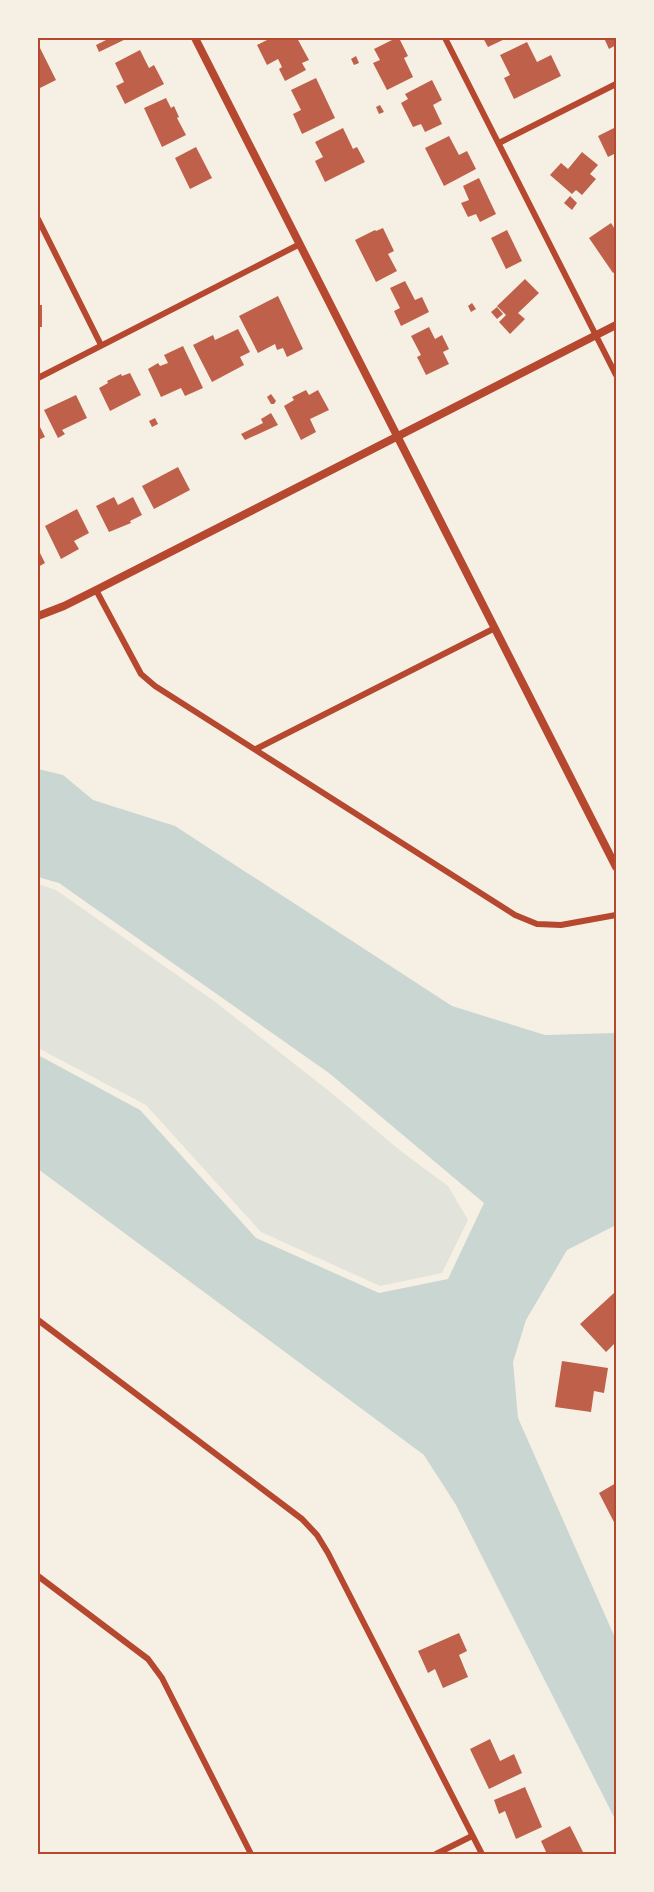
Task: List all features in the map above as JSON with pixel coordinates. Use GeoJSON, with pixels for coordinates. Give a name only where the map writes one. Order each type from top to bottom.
{"type":"FeatureCollection","features":[{"type":"Feature","properties":{"kind":"street"},"geometry":{"type":"LineString","coordinates":[[195,38],[616,867]]}},
{"type":"Feature","properties":{"kind":"street"},"geometry":{"type":"LineString","coordinates":[[445,38],[616,375]]}},
{"type":"Feature","properties":{"kind":"street"},"geometry":{"type":"LineString","coordinates":[[499,143],[616,84]]}},
{"type":"Feature","properties":{"kind":"street"},"geometry":{"type":"LineString","coordinates":[[38,219],[102,345]]}},
{"type":"Feature","properties":{"kind":"street"},"geometry":{"type":"LineString","coordinates":[[38,378],[300,244]]}},
{"type":"Feature","properties":{"kind":"street"},"geometry":{"type":"LineString","coordinates":[[38,616],[96,590],[616,325]]}},
{"type":"Feature","properties":{"kind":"street"},"geometry":{"type":"LineString","coordinates":[[96,590],[141,674],[155,686],[515,915],[537,924],[561,925],[616,915]]}},
{"type":"Feature","properties":{"kind":"street"},"geometry":{"type":"LineString","coordinates":[[255,749],[495,628]]}},
{"type":"Feature","properties":{"kind":"street"},"geometry":{"type":"LineString","coordinates":[[38,1320],[302,1519],[317,1535],[482,1854]]}},
{"type":"Feature","properties":{"kind":"street"},"geometry":{"type":"LineString","coordinates":[[38,1576],[148,1659],[162,1678],[251,1854]]}},
{"type":"Feature","properties":{"kind":"street"},"geometry":{"type":"LineString","coordinates":[[436,1854],[472,1836]]}},
{"type":"Feature","properties":{"kind":"shaded area"},"geometry":{"type":"Polygon","coordinates":[[[38,769],[63,775],[93,800],[175,826],[452,1006],[545,1035],[616,1033],[616,1225],[567,1250],[526,1320],[513,1362],[518,1418],[616,1640],[616,1821],[456,1505],[424,1455],[38,1169],[38,1055],[140,1110],[256,1238],[379,1293],[448,1279],[484,1203],[329,1073],[59,883],[38,877],[38,769]]]}},
{"type":"Feature","properties":{"kind":"shaded area"},"geometry":{"type":"Polygon","coordinates":[[[38,884],[56,890],[214,1001],[329,1091],[402,1152],[448,1186],[468,1220],[442,1273],[380,1286],[261,1232],[146,1105],[38,1048],[38,884]]]}},
{"type":"Feature","properties":{"kind":"building"},"geometry":{"type":"Polygon","coordinates":[[[105,38],[128,38],[99,52],[96,45],[106,40],[105,38]]]}},
{"type":"Feature","properties":{"kind":"building"},"geometry":{"type":"Polygon","coordinates":[[[271,38],[297,38],[309,60],[302,63],[306,70],[285,81],[279,69],[282,67],[278,59],[267,65],[257,45],[271,38]]]}},
{"type":"Feature","properties":{"kind":"building"},"geometry":{"type":"Polygon","coordinates":[[[399,38],[408,56],[404,58],[413,77],[387,90],[373,63],[380,60],[374,49],[399,38]]]}},
{"type":"Feature","properties":{"kind":"building"},"geometry":{"type":"Polygon","coordinates":[[[483,38],[507,38],[488,47],[483,38]]]}},
{"type":"Feature","properties":{"kind":"building"},"geometry":{"type":"Polygon","coordinates":[[[604,38],[616,38],[616,45],[609,49],[604,38]]]}},
{"type":"Feature","properties":{"kind":"building"},"geometry":{"type":"Polygon","coordinates":[[[527,42],[537,62],[551,55],[561,76],[514,99],[504,78],[510,75],[500,55],[527,42]]]}},
{"type":"Feature","properties":{"kind":"building"},"geometry":{"type":"Polygon","coordinates":[[[38,47],[56,80],[38,89],[38,47]]]}},
{"type":"Feature","properties":{"kind":"building"},"geometry":{"type":"Polygon","coordinates":[[[140,50],[149,68],[154,65],[164,84],[125,104],[116,86],[124,82],[115,63],[140,50]]]}},
{"type":"Feature","properties":{"kind":"building"},"geometry":{"type":"Polygon","coordinates":[[[356,56],[359,63],[354,65],[351,59],[356,56]]]}},
{"type":"Feature","properties":{"kind":"building"},"geometry":{"type":"Polygon","coordinates":[[[316,78],[335,118],[302,134],[293,114],[301,110],[291,90],[316,78]]]}},
{"type":"Feature","properties":{"kind":"building"},"geometry":{"type":"Polygon","coordinates":[[[432,80],[442,100],[433,105],[442,124],[425,132],[421,124],[413,127],[401,103],[408,99],[405,94],[432,80]]]}},
{"type":"Feature","properties":{"kind":"building"},"geometry":{"type":"Polygon","coordinates":[[[166,98],[171,108],[174,106],[179,117],[177,118],[186,135],[162,147],[144,108],[166,98]]]}},
{"type":"Feature","properties":{"kind":"building"},"geometry":{"type":"Polygon","coordinates":[[[380,105],[384,112],[379,114],[376,107],[380,105]]]}},
{"type":"Feature","properties":{"kind":"building"},"geometry":{"type":"Polygon","coordinates":[[[616,127],[616,153],[608,157],[598,136],[616,127]]]}},
{"type":"Feature","properties":{"kind":"building"},"geometry":{"type":"Polygon","coordinates":[[[343,128],[353,149],[357,147],[365,162],[325,182],[315,161],[323,157],[315,142],[343,128]]]}},
{"type":"Feature","properties":{"kind":"building"},"geometry":{"type":"Polygon","coordinates":[[[449,136],[459,155],[467,151],[476,169],[444,186],[425,148],[449,136]]]}},
{"type":"Feature","properties":{"kind":"building"},"geometry":{"type":"Polygon","coordinates":[[[196,147],[212,178],[190,189],[175,158],[196,147]]]}},
{"type":"Feature","properties":{"kind":"building"},"geometry":{"type":"Polygon","coordinates":[[[582,152],[598,165],[590,174],[596,179],[582,195],[576,190],[572,194],[550,175],[561,163],[568,169],[582,152]]]}},
{"type":"Feature","properties":{"kind":"building"},"geometry":{"type":"Polygon","coordinates":[[[479,178],[496,214],[480,222],[476,214],[468,217],[461,203],[469,200],[463,186],[479,178]]]}},
{"type":"Feature","properties":{"kind":"building"},"geometry":{"type":"Polygon","coordinates":[[[570,196],[577,203],[572,210],[564,203],[570,196]]]}},
{"type":"Feature","properties":{"kind":"building"},"geometry":{"type":"Polygon","coordinates":[[[611,223],[616,231],[616,271],[613,273],[589,238],[611,223]]]}},
{"type":"Feature","properties":{"kind":"building"},"geometry":{"type":"Polygon","coordinates":[[[383,228],[394,251],[388,254],[397,271],[376,282],[355,240],[383,228]]]}},
{"type":"Feature","properties":{"kind":"building"},"geometry":{"type":"Polygon","coordinates":[[[507,230],[522,261],[506,269],[491,238],[507,230]]]}},
{"type":"Feature","properties":{"kind":"building"},"geometry":{"type":"Polygon","coordinates":[[[525,279],[539,293],[518,313],[525,319],[510,334],[499,322],[506,315],[497,306],[525,279]]]}},
{"type":"Feature","properties":{"kind":"building"},"geometry":{"type":"Polygon","coordinates":[[[405,281],[415,300],[422,297],[429,312],[401,326],[394,311],[400,308],[390,288],[405,281]]]}},
{"type":"Feature","properties":{"kind":"building"},"geometry":{"type":"Polygon","coordinates":[[[278,296],[303,349],[287,357],[283,348],[277,350],[275,344],[258,353],[239,316],[278,296]]]}},
{"type":"Feature","properties":{"kind":"building"},"geometry":{"type":"Polygon","coordinates":[[[472,303],[476,309],[471,312],[468,306],[472,303]]]}},
{"type":"Feature","properties":{"kind":"building"},"geometry":{"type":"Polygon","coordinates":[[[38,305],[42,305],[42,327],[38,327],[38,305]]]}},
{"type":"Feature","properties":{"kind":"building"},"geometry":{"type":"Polygon","coordinates":[[[497,307],[503,314],[497,319],[491,312],[497,307]]]}},
{"type":"Feature","properties":{"kind":"building"},"geometry":{"type":"Polygon","coordinates":[[[429,327],[435,339],[442,335],[449,349],[443,352],[449,364],[426,375],[417,357],[421,355],[411,336],[429,327]]]}},
{"type":"Feature","properties":{"kind":"building"},"geometry":{"type":"Polygon","coordinates":[[[238,329],[250,352],[240,357],[244,365],[212,382],[193,345],[213,335],[215,340],[238,329]]]}},
{"type":"Feature","properties":{"kind":"building"},"geometry":{"type":"Polygon","coordinates":[[[183,346],[203,388],[185,396],[181,388],[161,397],[148,369],[158,363],[160,366],[168,363],[164,355],[183,346]]]}},
{"type":"Feature","properties":{"kind":"building"},"geometry":{"type":"Polygon","coordinates":[[[130,373],[141,395],[110,411],[99,388],[121,374],[122,376],[130,373]]]}},
{"type":"Feature","properties":{"kind":"building"},"geometry":{"type":"Polygon","coordinates":[[[306,390],[309,395],[318,390],[329,410],[310,419],[316,432],[301,440],[284,406],[294,400],[292,397],[306,390]]]}},
{"type":"Feature","properties":{"kind":"building"},"geometry":{"type":"Polygon","coordinates":[[[271,394],[276,401],[274,404],[271,404],[267,397],[271,394]]]}},
{"type":"Feature","properties":{"kind":"building"},"geometry":{"type":"Polygon","coordinates":[[[76,395],[87,418],[62,430],[65,434],[58,438],[44,410],[76,395]]]}},
{"type":"Feature","properties":{"kind":"building"},"geometry":{"type":"Polygon","coordinates":[[[271,413],[278,425],[245,440],[241,434],[263,423],[261,419],[271,413]]]}},
{"type":"Feature","properties":{"kind":"building"},"geometry":{"type":"Polygon","coordinates":[[[155,418],[158,424],[152,427],[149,421],[155,418]]]}},
{"type":"Feature","properties":{"kind":"building"},"geometry":{"type":"Polygon","coordinates":[[[38,423],[45,437],[38,440],[38,423]]]}},
{"type":"Feature","properties":{"kind":"building"},"geometry":{"type":"Polygon","coordinates":[[[178,467],[190,490],[154,509],[142,486],[178,467]]]}},
{"type":"Feature","properties":{"kind":"building"},"geometry":{"type":"Polygon","coordinates":[[[114,497],[118,505],[133,497],[142,515],[130,521],[131,523],[109,532],[96,506],[114,497]]]}},
{"type":"Feature","properties":{"kind":"building"},"geometry":{"type":"Polygon","coordinates":[[[77,509],[89,533],[74,541],[79,549],[61,559],[45,526],[77,509]]]}},
{"type":"Feature","properties":{"kind":"building"},"geometry":{"type":"Polygon","coordinates":[[[38,549],[45,563],[38,567],[38,549]]]}},
{"type":"Feature","properties":{"kind":"building"},"geometry":{"type":"Polygon","coordinates":[[[614,1293],[616,1296],[616,1332],[614,1334],[616,1342],[606,1352],[580,1324],[614,1293]]]}},
{"type":"Feature","properties":{"kind":"building"},"geometry":{"type":"Polygon","coordinates":[[[562,1361],[608,1368],[604,1393],[594,1391],[591,1412],[555,1407],[562,1361]]]}},
{"type":"Feature","properties":{"kind":"building"},"geometry":{"type":"Polygon","coordinates":[[[616,1483],[616,1526],[599,1493],[616,1483]]]}},
{"type":"Feature","properties":{"kind":"building"},"geometry":{"type":"Polygon","coordinates":[[[459,1633],[467,1651],[459,1655],[468,1677],[443,1688],[435,1669],[428,1673],[418,1651],[459,1633]]]}},
{"type":"Feature","properties":{"kind":"building"},"geometry":{"type":"Polygon","coordinates":[[[490,1739],[500,1761],[514,1754],[522,1773],[489,1789],[470,1749],[490,1739]]]}},
{"type":"Feature","properties":{"kind":"building"},"geometry":{"type":"Polygon","coordinates":[[[525,1787],[542,1827],[516,1839],[505,1811],[499,1814],[494,1800],[525,1787]]]}},
{"type":"Feature","properties":{"kind":"building"},"geometry":{"type":"Polygon","coordinates":[[[570,1826],[584,1854],[547,1854],[541,1841],[570,1826]]]}}]}
